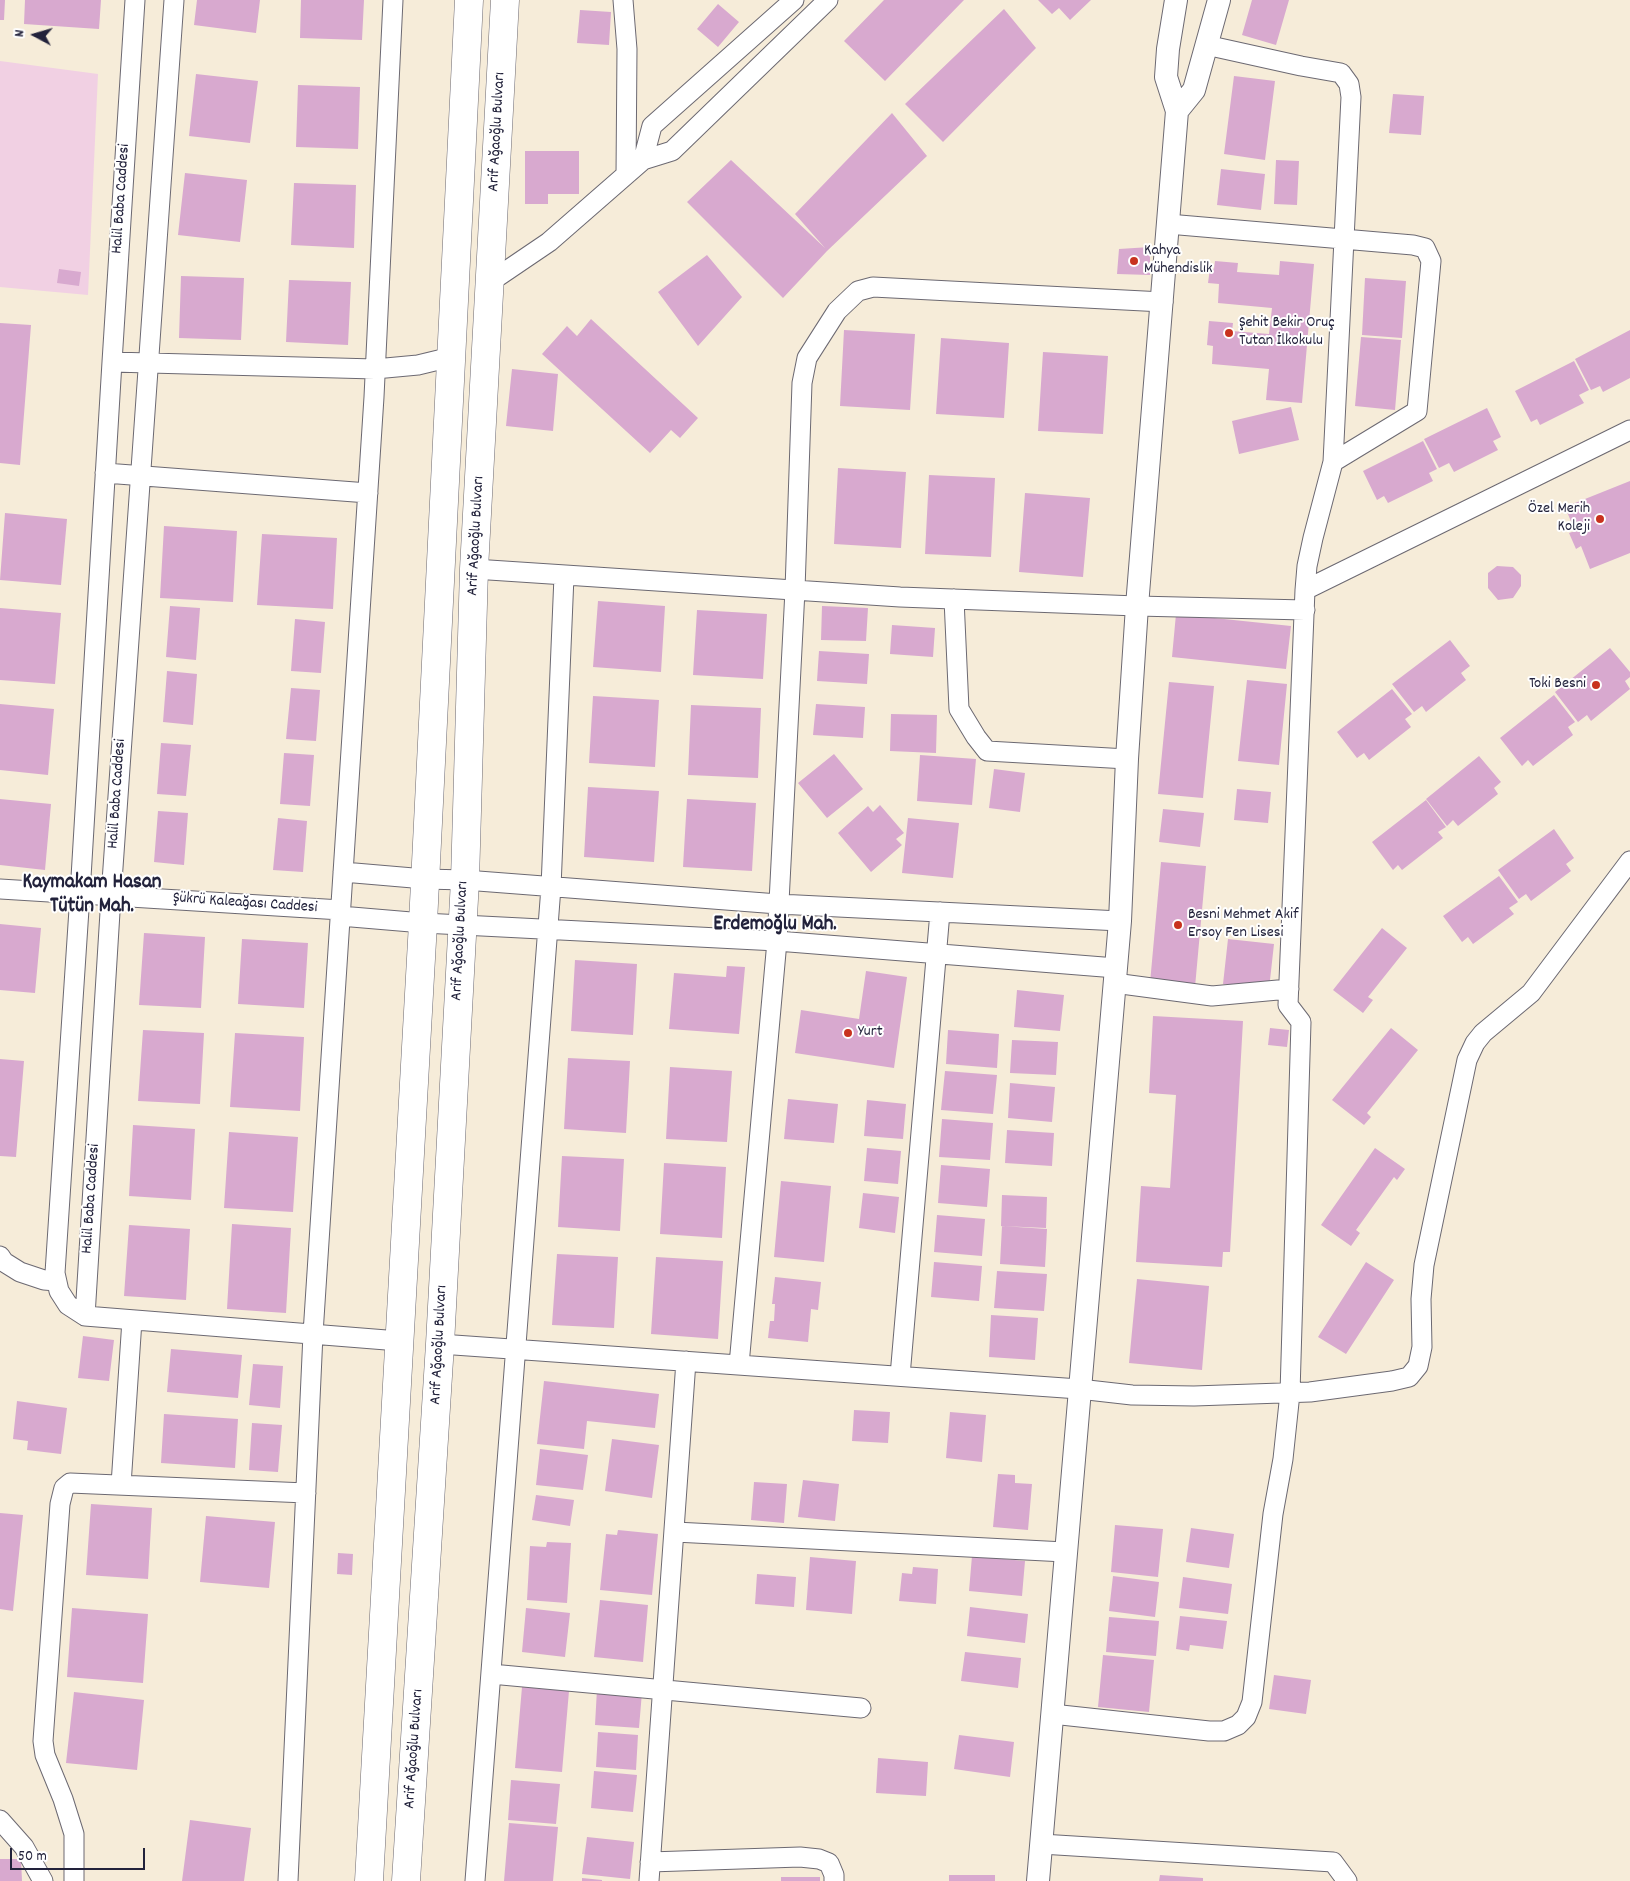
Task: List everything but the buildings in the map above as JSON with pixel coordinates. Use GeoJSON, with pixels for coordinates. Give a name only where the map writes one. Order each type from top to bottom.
{"type":"FeatureCollection","features":[{"type":"Feature","properties":{"kind":"highway"},"geometry":{"type":"LineString","coordinates":[[370,1881],[423,923],[469,0]]}},
{"type":"Feature","properties":{"kind":"highway","name":"Arif Ağaoğlu Bulvarı"},"geometry":{"type":"LineString","coordinates":[[406,1881],[440,1344],[465,880],[474,569],[505,0]]}},
{"type":"Feature","properties":{"kind":"street","name":"Halil Baba Caddesi"},"geometry":{"type":"LineString","coordinates":[[56,1281],[135,0]]}},
{"type":"Feature","properties":{"kind":"street","name":"Halil Baba Caddesi"},"geometry":{"type":"LineString","coordinates":[[85,1316],[111,896],[174,0]]}},
{"type":"Feature","properties":{"kind":"street"},"geometry":{"type":"LineString","coordinates":[[288,1881],[313,1334],[368,492],[393,0]]}},
{"type":"Feature","properties":{"kind":"street"},"geometry":{"type":"LineString","coordinates":[[623,0],[626,49],[626,175]]}},
{"type":"Feature","properties":{"kind":"street"},"geometry":{"type":"LineString","coordinates":[[644,160],[652,126],[794,0]]}},
{"type":"Feature","properties":{"kind":"street"},"geometry":{"type":"LineString","coordinates":[[490,282],[549,242],[644,160],[672,151],[828,0]]}},
{"type":"Feature","properties":{"kind":"street"},"geometry":{"type":"LineString","coordinates":[[1038,1881],[1120,922],[1127,758],[1137,606],[1177,112],[1166,76],[1168,49],[1176,0]]}},
{"type":"Feature","properties":{"kind":"street"},"geometry":{"type":"LineString","coordinates":[[1177,112],[1194,90],[1219,0]]}},
{"type":"Feature","properties":{"kind":"street"},"geometry":{"type":"LineString","coordinates":[[1052,1714],[1209,1731],[1224,1731],[1238,1726],[1246,1717],[1252,1702],[1273,1514],[1283,1459],[1290,1393],[1301,1022],[1288,1005],[1305,590],[1307,566],[1313,538],[1333,462],[1351,97],[1349,84],[1342,73],[1206,46]]}},
{"type":"Feature","properties":{"kind":"street"},"geometry":{"type":"LineString","coordinates":[[1168,224],[1413,245],[1425,248],[1431,261],[1418,411],[1333,462]]}},
{"type":"Feature","properties":{"kind":"street"},"geometry":{"type":"LineString","coordinates":[[739,1365],[777,941],[795,590],[802,383],[807,358],[837,311],[858,291],[873,287],[1163,302]]}},
{"type":"Feature","properties":{"kind":"street"},"geometry":{"type":"LineString","coordinates":[[112,362],[375,369],[418,364],[451,357]]}},
{"type":"Feature","properties":{"kind":"street"},"geometry":{"type":"LineString","coordinates":[[1305,590],[1630,430]]}},
{"type":"Feature","properties":{"kind":"street"},"geometry":{"type":"LineString","coordinates":[[106,473],[368,492]]}},
{"type":"Feature","properties":{"kind":"street"},"geometry":{"type":"LineString","coordinates":[[474,569],[954,599],[1305,610]]}},
{"type":"Feature","properties":{"kind":"street"},"geometry":{"type":"LineString","coordinates":[[475,1881],[551,887],[564,576]]}},
{"type":"Feature","properties":{"kind":"street"},"geometry":{"type":"LineString","coordinates":[[954,599],[959,708],[976,737],[987,751],[1127,758]]}},
{"type":"Feature","properties":{"kind":"street"},"geometry":{"type":"LineString","coordinates":[[440,1344],[1079,1389],[1132,1395],[1194,1396],[1310,1392],[1409,1377],[1418,1366],[1422,1347],[1421,1299],[1424,1265],[1467,1060],[1475,1043],[1483,1033],[1531,993],[1543,979],[1630,861]]}},
{"type":"Feature","properties":{"kind":"street"},"geometry":{"type":"LineString","coordinates":[[343,872],[778,904],[1120,922]]}},
{"type":"Feature","properties":{"kind":"street","name":"Şükrü Kaleağası Caddesi"},"geometry":{"type":"LineString","coordinates":[[0,889],[340,913],[423,923],[777,941],[937,954],[1115,975],[1212,996],[1289,989]]}},
{"type":"Feature","properties":{"kind":"street"},"geometry":{"type":"LineString","coordinates":[[900,1376],[940,912]]}},
{"type":"Feature","properties":{"kind":"street"},"geometry":{"type":"LineString","coordinates":[[0,1256],[4,1262],[20,1272],[44,1280],[56,1281],[59,1291],[68,1304],[85,1316],[399,1341]]}},
{"type":"Feature","properties":{"kind":"street"},"geometry":{"type":"LineString","coordinates":[[121,1485],[132,1320]]}},
{"type":"Feature","properties":{"kind":"street"},"geometry":{"type":"LineString","coordinates":[[686,1361],[650,1872],[810,1858],[828,1863],[834,1876],[834,1881]]}},
{"type":"Feature","properties":{"kind":"street"},"geometry":{"type":"LineString","coordinates":[[74,1881],[74,1834],[63,1799],[45,1755],[43,1741],[60,1504],[64,1488],[70,1483],[306,1494]]}},
{"type":"Feature","properties":{"kind":"street"},"geometry":{"type":"LineString","coordinates":[[675,1532],[1065,1552]]}},
{"type":"Feature","properties":{"kind":"street"},"geometry":{"type":"LineString","coordinates":[[491,1674],[861,1708]]}},
{"type":"Feature","properties":{"kind":"street"},"geometry":{"type":"LineString","coordinates":[[0,1820],[24,1847],[43,1881]]}},
{"type":"Feature","properties":{"kind":"street"},"geometry":{"type":"LineString","coordinates":[[1041,1844],[1333,1862],[1347,1881]]}},
{"type":"Feature","properties":{"kind":"shaded area"},"geometry":{"type":"Polygon","coordinates":[[[0,61],[98,74],[88,295],[0,287],[0,61]]]}},
{"type":"Feature","properties":{"kind":"place","name":"Kahya Mühendislik"},"geometry":{"type":"Point","coordinates":[1134,261]}},
{"type":"Feature","properties":{"kind":"place","name":"Şehit Bekir Oruç Tutan İlkokulu"},"geometry":{"type":"Point","coordinates":[1229,333]}},
{"type":"Feature","properties":{"kind":"place","name":"Özel Merih Koleji"},"geometry":{"type":"Point","coordinates":[1600,519]}},
{"type":"Feature","properties":{"kind":"place","name":"Toki Besni"},"geometry":{"type":"Point","coordinates":[1596,685]}},
{"type":"Feature","properties":{"kind":"place","name":"Besni Mehmet Akif Ersoy Fen Lisesi"},"geometry":{"type":"Point","coordinates":[1178,925]}},
{"type":"Feature","properties":{"kind":"place","name":"Yurt"},"geometry":{"type":"Point","coordinates":[848,1033]}},
{"type":"Feature","properties":{"kind":"district","name":"Kaymakam Hasan Tütün Mah."},"geometry":{"type":"Point","coordinates":[92,896]}},
{"type":"Feature","properties":{"kind":"district","name":"Erdemoğlu Mah."},"geometry":{"type":"Point","coordinates":[775,926]}}]}
